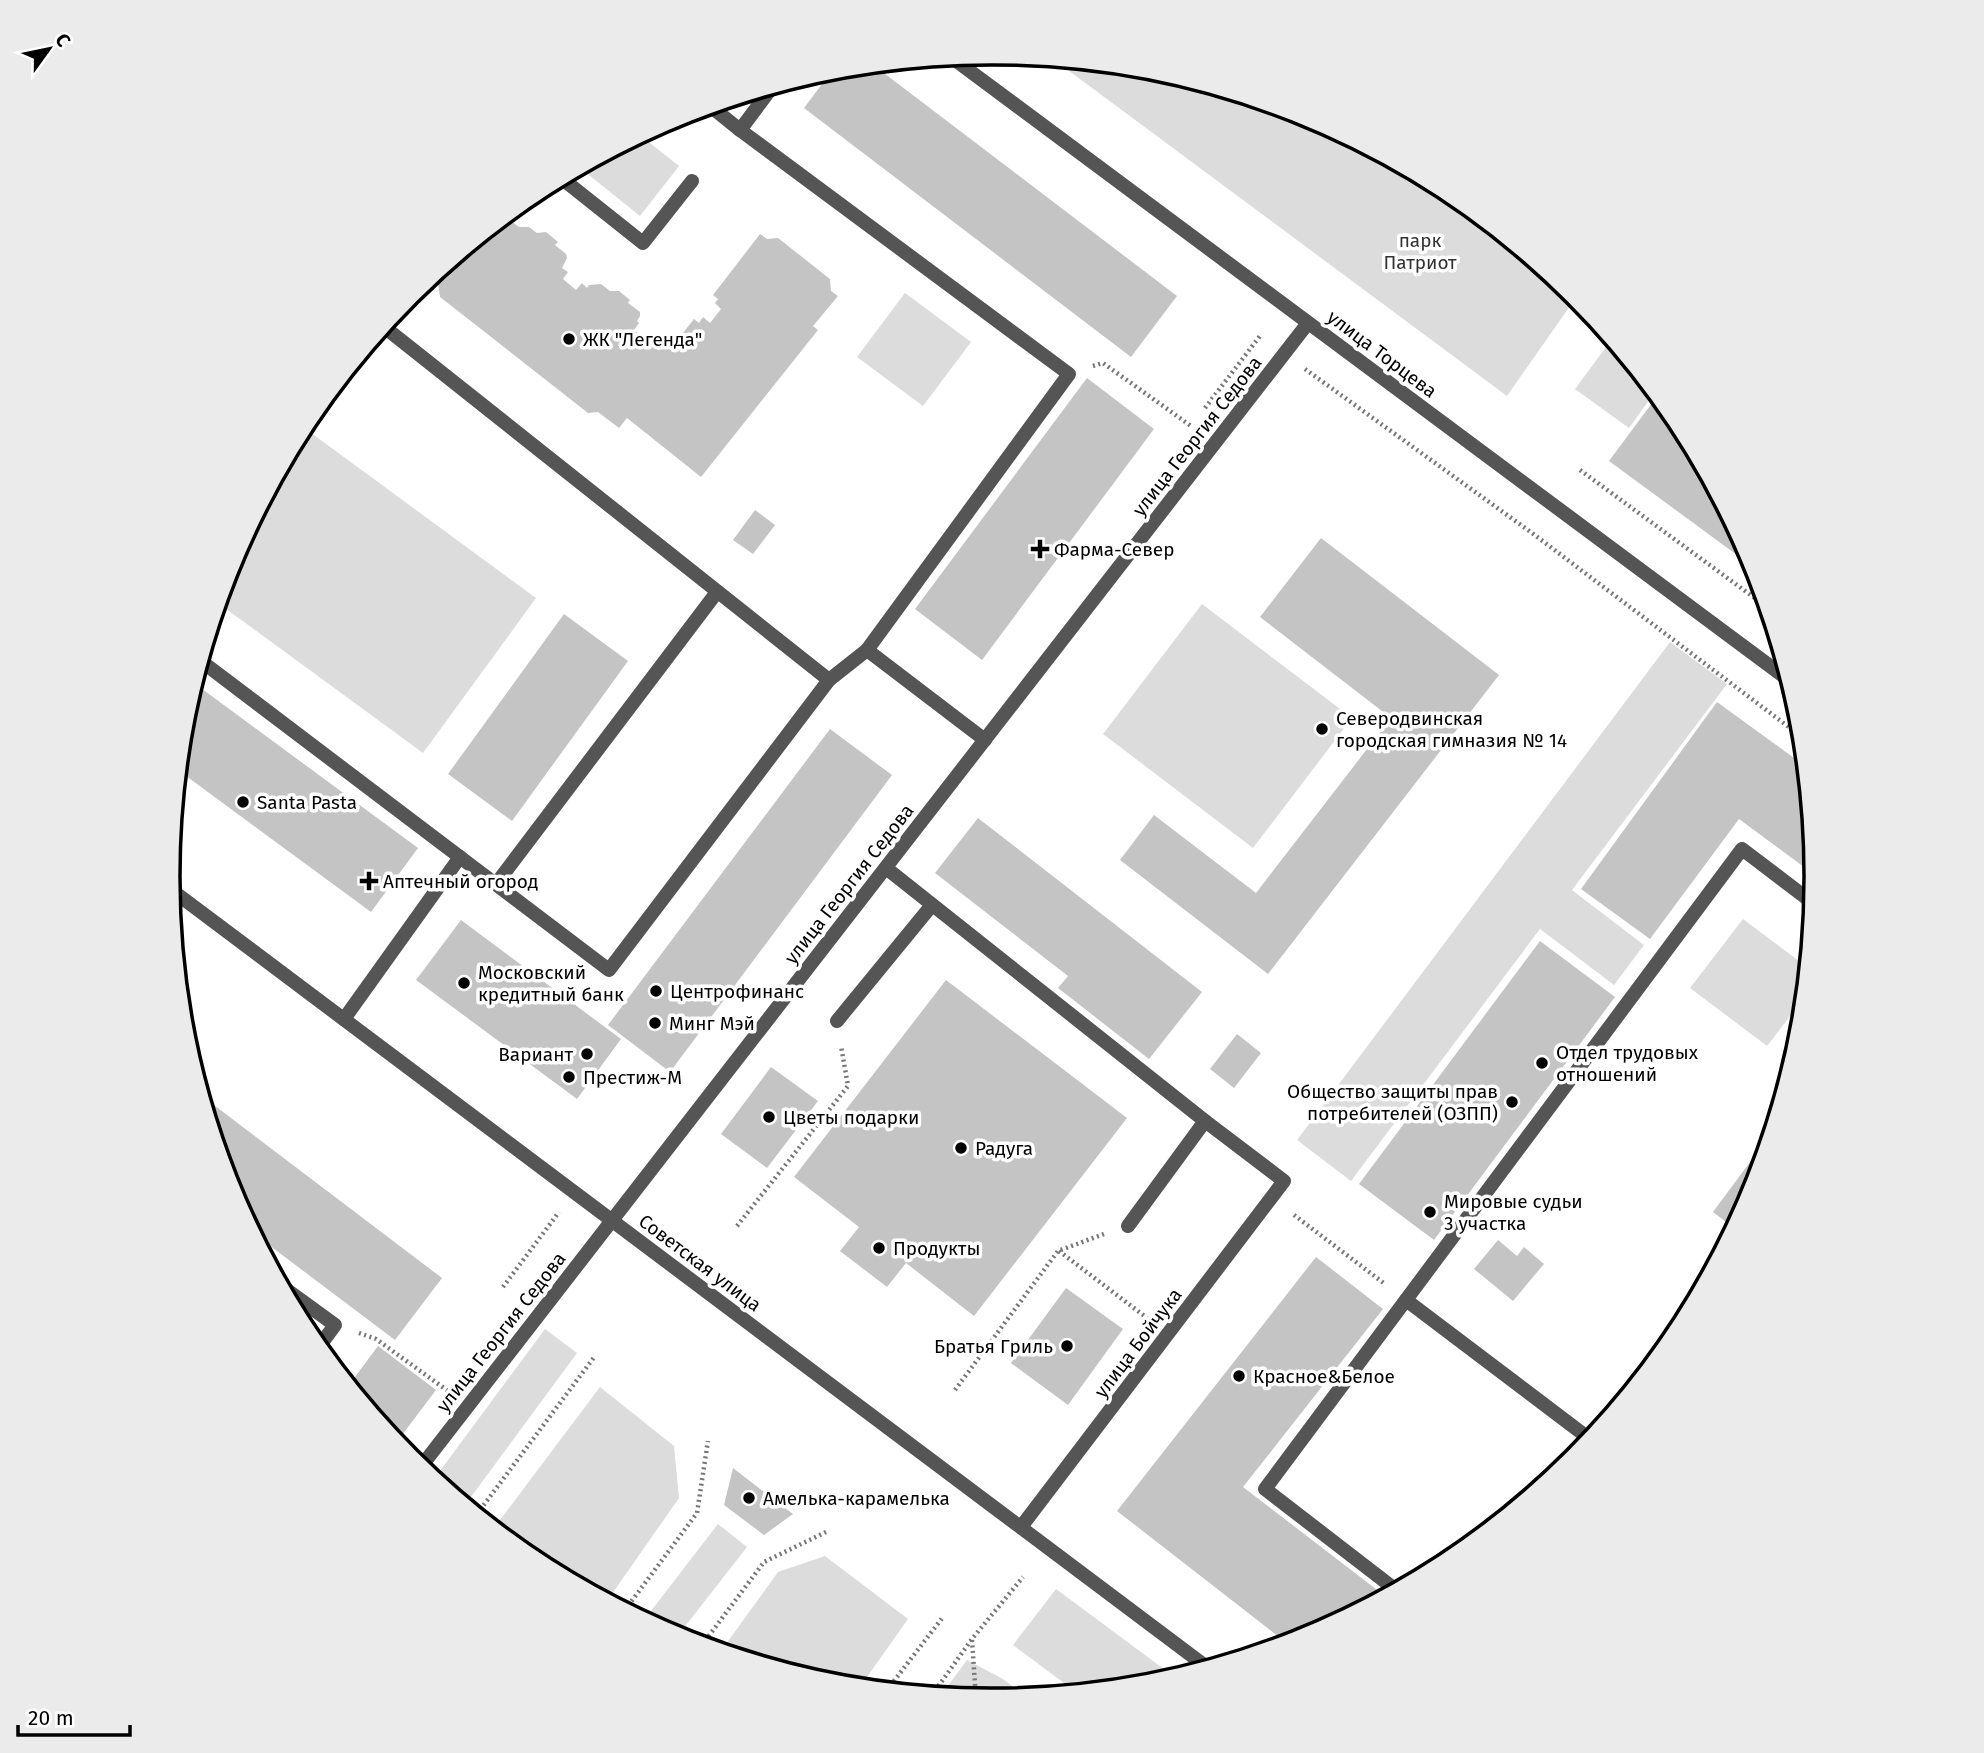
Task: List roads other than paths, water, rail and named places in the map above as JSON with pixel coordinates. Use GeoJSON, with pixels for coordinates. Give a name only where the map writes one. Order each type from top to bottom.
{"type":"FeatureCollection","features":[{"type":"Feature","properties":{"kind":"street","name":"улица Торцева"},"geometry":{"type":"LineString","coordinates":[[962,66],[1777,671]]}},
{"type":"Feature","properties":{"kind":"street"},"geometry":{"type":"LineString","coordinates":[[740,130],[764,98]]}},
{"type":"Feature","properties":{"kind":"street"},"geometry":{"type":"LineString","coordinates":[[208,665],[610,970],[829,680],[867,650],[1069,374],[718,113]]}},
{"type":"Feature","properties":{"kind":"street"},"geometry":{"type":"LineString","coordinates":[[569,184],[643,243],[692,181]]}},
{"type":"Feature","properties":{"kind":"street","name":"улица Георгия Седова"},"geometry":{"type":"LineString","coordinates":[[428,1459],[1308,323]]}},
{"type":"Feature","properties":{"kind":"street"},"geometry":{"type":"LineString","coordinates":[[391,332],[829,680]]}},
{"type":"Feature","properties":{"kind":"street"},"geometry":{"type":"LineString","coordinates":[[496,884],[717,592]]}},
{"type":"Feature","properties":{"kind":"street"},"geometry":{"type":"LineString","coordinates":[[867,650],[985,740]]}},
{"type":"Feature","properties":{"kind":"street"},"geometry":{"type":"LineString","coordinates":[[1389,1584],[1265,1489],[1742,849],[1803,896]]}},
{"type":"Feature","properties":{"kind":"street"},"geometry":{"type":"LineString","coordinates":[[344,1019],[460,857]]}},
{"type":"Feature","properties":{"kind":"street"},"geometry":{"type":"LineString","coordinates":[[886,868],[1205,1121],[1128,1226]]}},
{"type":"Feature","properties":{"kind":"street","name":"Советская улица"},"geometry":{"type":"LineString","coordinates":[[181,897],[1199,1662]]}},
{"type":"Feature","properties":{"kind":"street"},"geometry":{"type":"LineString","coordinates":[[837,1021],[932,905]]}},
{"type":"Feature","properties":{"kind":"street","name":"улица Бойчука"},"geometry":{"type":"LineString","coordinates":[[1021,1527],[1284,1181],[1205,1121]]}},
{"type":"Feature","properties":{"kind":"street"},"geometry":{"type":"LineString","coordinates":[[300,1299],[335,1325],[325,1338]]}},
{"type":"Feature","properties":{"kind":"street"},"geometry":{"type":"LineString","coordinates":[[1406,1300],[1582,1433]]}},
{"type":"Feature","properties":{"kind":"place","name":"ЖК \"Легенда\""},"geometry":{"type":"Point","coordinates":[569,339]}},
{"type":"Feature","properties":{"kind":"place","name":"Фарма-Север"},"geometry":{"type":"Point","coordinates":[1040,549]}},
{"type":"Feature","properties":{"kind":"place","name":"Северодвинская городская гимназия № 14"},"geometry":{"type":"Point","coordinates":[1322,729]}},
{"type":"Feature","properties":{"kind":"place","name":"Santa Pasta"},"geometry":{"type":"Point","coordinates":[243,802]}},
{"type":"Feature","properties":{"kind":"place","name":"Аптечный огород"},"geometry":{"type":"Point","coordinates":[369,881]}},
{"type":"Feature","properties":{"kind":"place","name":"Московский кредитный банк"},"geometry":{"type":"Point","coordinates":[464,983]}},
{"type":"Feature","properties":{"kind":"place","name":"Центрофинанс"},"geometry":{"type":"Point","coordinates":[656,991]}},
{"type":"Feature","properties":{"kind":"place","name":"Минг Мэй"},"geometry":{"type":"Point","coordinates":[655,1023]}},
{"type":"Feature","properties":{"kind":"place","name":"Вариант"},"geometry":{"type":"Point","coordinates":[587,1054]}},
{"type":"Feature","properties":{"kind":"place","name":"Отдел трудовых отношений"},"geometry":{"type":"Point","coordinates":[1542,1063]}},
{"type":"Feature","properties":{"kind":"place","name":"Престиж-М"},"geometry":{"type":"Point","coordinates":[569,1077]}},
{"type":"Feature","properties":{"kind":"place","name":"Общество защиты прав потребителей (ОЗПП)"},"geometry":{"type":"Point","coordinates":[1512,1102]}},
{"type":"Feature","properties":{"kind":"place","name":"Цветы подарки"},"geometry":{"type":"Point","coordinates":[769,1117]}},
{"type":"Feature","properties":{"kind":"place","name":"Радуга"},"geometry":{"type":"Point","coordinates":[961,1148]}},
{"type":"Feature","properties":{"kind":"place","name":"Мировые судьи 3 участка"},"geometry":{"type":"Point","coordinates":[1430,1212]}},
{"type":"Feature","properties":{"kind":"place","name":"Продукты"},"geometry":{"type":"Point","coordinates":[879,1248]}},
{"type":"Feature","properties":{"kind":"place","name":"Братья Гриль"},"geometry":{"type":"Point","coordinates":[1067,1346]}},
{"type":"Feature","properties":{"kind":"place","name":"Красное&Белое"},"geometry":{"type":"Point","coordinates":[1239,1376]}},
{"type":"Feature","properties":{"kind":"place","name":"Амелька-карамелька"},"geometry":{"type":"Point","coordinates":[749,1498]}},
{"type":"Feature","properties":{"kind":"park label","name":"парк Патриот"},"geometry":{"type":"Point","coordinates":[1420,251]}}]}
